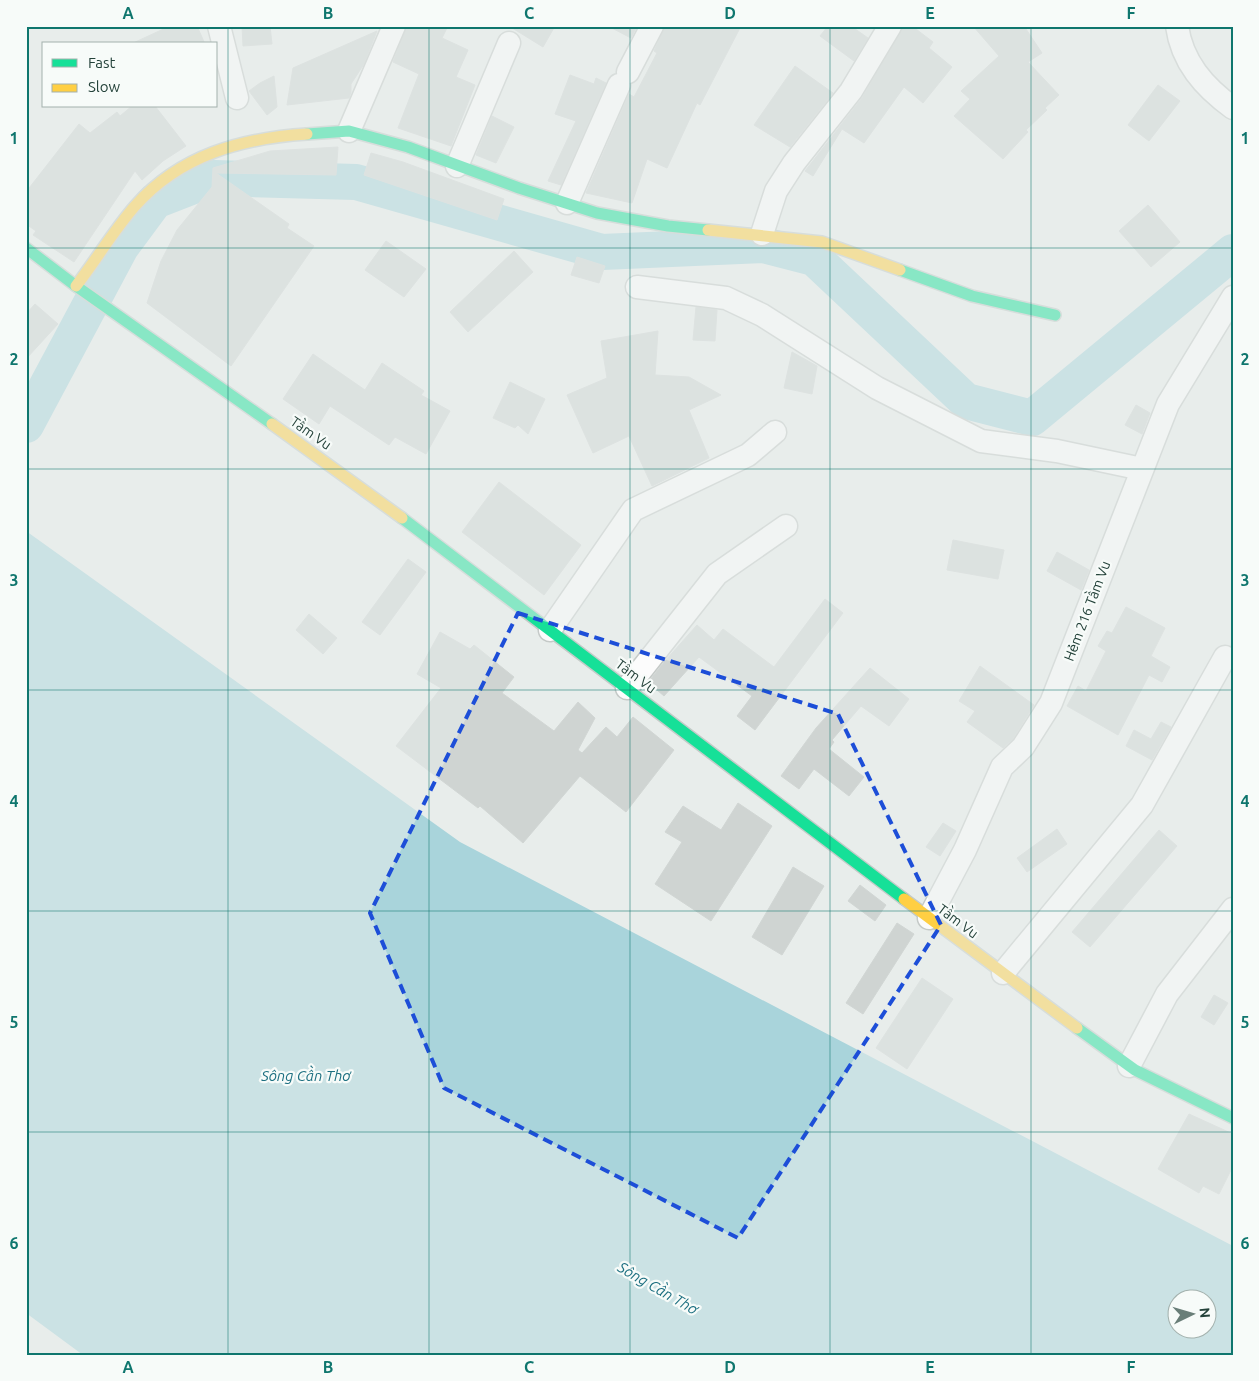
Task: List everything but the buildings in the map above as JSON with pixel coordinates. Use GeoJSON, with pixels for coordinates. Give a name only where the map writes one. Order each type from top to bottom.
{"type":"FeatureCollection","features":[{"type":"Feature","properties":{"kind":"street"},"geometry":{"type":"LineString","coordinates":[[219,26],[237,98]]}},
{"type":"Feature","properties":{"kind":"street"},"geometry":{"type":"LineString","coordinates":[[349,131],[394,26]]}},
{"type":"Feature","properties":{"kind":"street"},"geometry":{"type":"LineString","coordinates":[[567,203],[623,79],[652,26]]}},
{"type":"Feature","properties":{"kind":"street"},"geometry":{"type":"LineString","coordinates":[[762,234],[776,191],[794,163],[851,91],[890,26]]}},
{"type":"Feature","properties":{"kind":"street"},"geometry":{"type":"LineString","coordinates":[[1177,26],[1180,46],[1196,75],[1233,108]]}},
{"type":"Feature","properties":{"kind":"street"},"geometry":{"type":"LineString","coordinates":[[457,166],[509,43]]}},
{"type":"Feature","properties":{"kind":"street"},"geometry":{"type":"LineString","coordinates":[[77,286],[136,204],[172,174],[200,156],[266,136],[349,131],[408,147],[457,166],[597,213],[668,226],[762,234],[822,242],[972,296],[1055,315]]}},
{"type":"Feature","properties":{"kind":"street","name":"Tầm Vu"},"geometry":{"type":"LineString","coordinates":[[26,248],[366,490],[929,918],[1129,1066],[1233,1118]]}},
{"type":"Feature","properties":{"kind":"street"},"geometry":{"type":"LineString","coordinates":[[638,287],[726,298],[762,316],[877,388],[981,441],[1057,451],[1142,470]]}},
{"type":"Feature","properties":{"kind":"street","name":"Hẻm 216 Tầm Vu"},"geometry":{"type":"LineString","coordinates":[[929,918],[965,850],[1002,767],[1023,747],[1050,703],[1168,404],[1233,297]]}},
{"type":"Feature","properties":{"kind":"street"},"geometry":{"type":"LineString","coordinates":[[550,630],[633,510],[748,455],[775,432]]}},
{"type":"Feature","properties":{"kind":"street"},"geometry":{"type":"LineString","coordinates":[[627,688],[717,574],[786,526]]}},
{"type":"Feature","properties":{"kind":"street"},"geometry":{"type":"LineString","coordinates":[[1004,973],[1142,805],[1225,657]]}},
{"type":"Feature","properties":{"kind":"street"},"geometry":{"type":"LineString","coordinates":[[1129,1066],[1167,994],[1233,909]]}},
{"type":"Feature","properties":{"kind":"highlighted area"},"geometry":{"type":"Polygon","coordinates":[[[518,613],[838,714],[941,925],[738,1238],[444,1088],[370,913],[518,613]]]}},
{"type":"Feature","properties":{"kind":"water","name":"Sông Cần Thơ"},"geometry":{"type":"Polygon","coordinates":[[[26,531],[460,842],[1233,1246],[1233,1355],[83,1355],[26,1313],[26,531]]]}},
{"type":"Feature","properties":{"kind":"waterway"},"geometry":{"type":"LineString","coordinates":[[26,425],[121,247],[155,201],[214,178],[356,182],[602,252],[763,245],[814,258],[966,401],[1032,418],[1233,252]]}},
{"type":"Feature","properties":{"kind":"traffic: fast"},"geometry":{"type":"LineString","coordinates":[[307,134],[349,131],[408,147],[519,188],[597,213],[668,226],[708,230]]}},
{"type":"Feature","properties":{"kind":"traffic: fast"},"geometry":{"type":"LineString","coordinates":[[26,248],[76,286],[272,424]]}},
{"type":"Feature","properties":{"kind":"traffic: fast"},"geometry":{"type":"LineString","coordinates":[[900,270],[972,296],[1055,315]]}},
{"type":"Feature","properties":{"kind":"traffic: fast"},"geometry":{"type":"LineString","coordinates":[[402,518],[904,899]]}},
{"type":"Feature","properties":{"kind":"traffic: fast"},"geometry":{"type":"LineString","coordinates":[[1077,1028],[1135,1070],[1233,1118]]}},
{"type":"Feature","properties":{"kind":"traffic: slow"},"geometry":{"type":"LineString","coordinates":[[76,286],[135,206],[153,188],[172,174],[213,152],[236,145],[283,136],[307,134]]}},
{"type":"Feature","properties":{"kind":"traffic: slow"},"geometry":{"type":"LineString","coordinates":[[708,230],[822,242],[900,270]]}},
{"type":"Feature","properties":{"kind":"traffic: slow"},"geometry":{"type":"LineString","coordinates":[[272,424],[402,518]]}},
{"type":"Feature","properties":{"kind":"traffic: slow"},"geometry":{"type":"LineString","coordinates":[[904,899],[1077,1028]]}}]}
